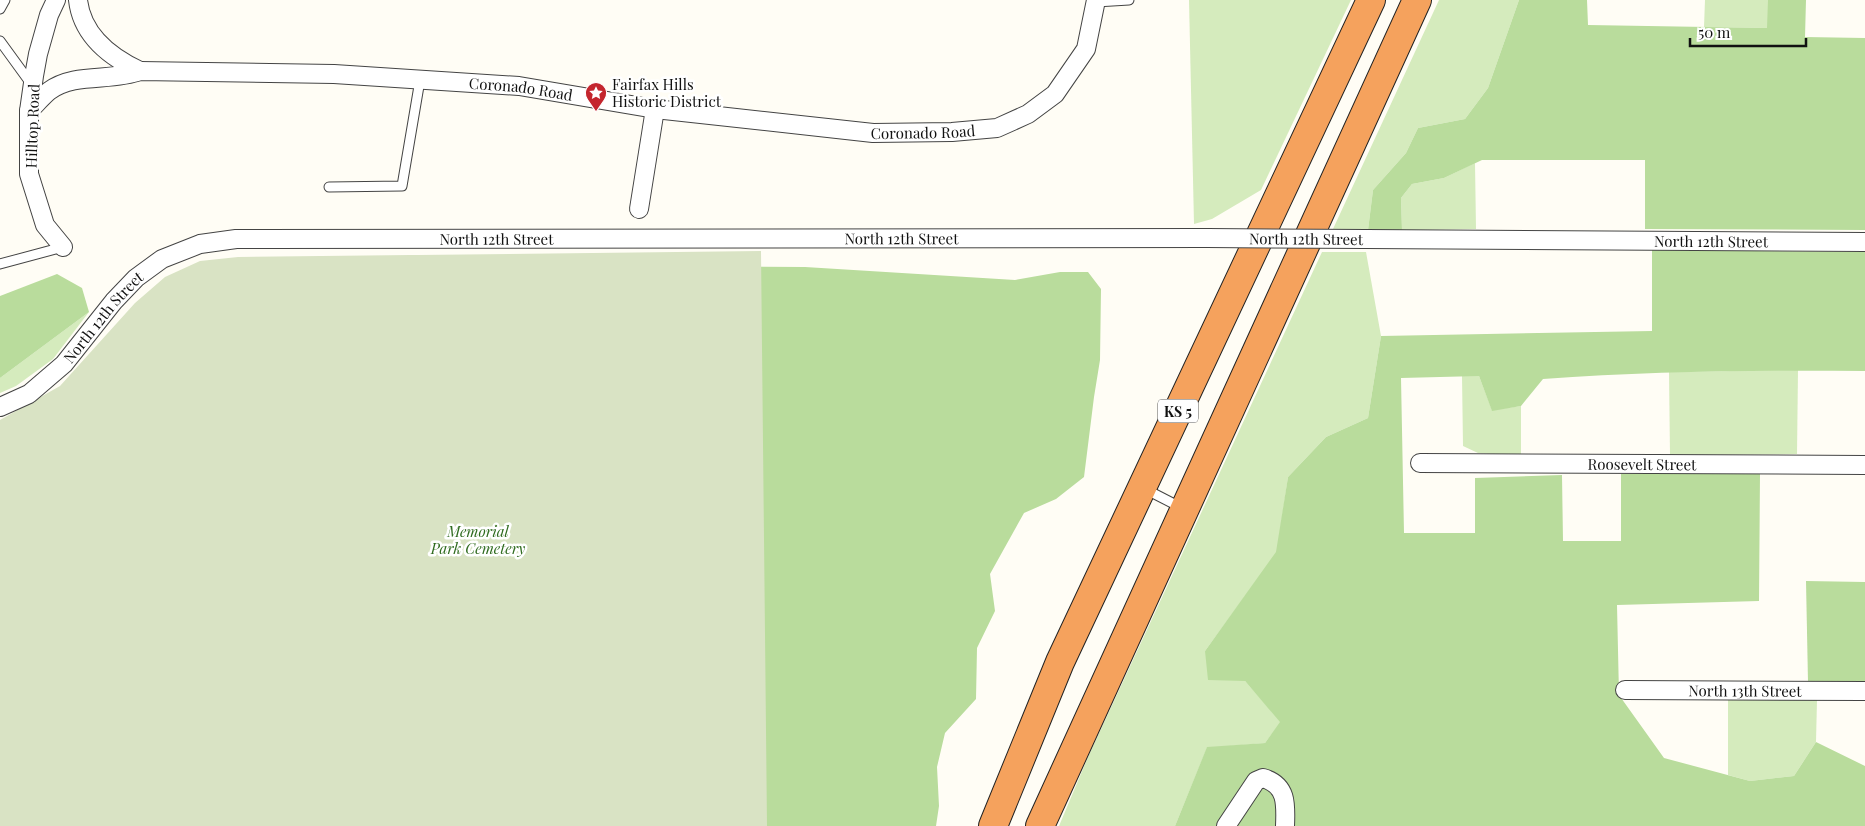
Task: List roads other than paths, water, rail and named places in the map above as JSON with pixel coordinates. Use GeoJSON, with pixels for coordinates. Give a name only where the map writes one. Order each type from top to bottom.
{"type":"FeatureCollection","features":[{"type":"Feature","properties":{"kind":"highway","name":"KS 5"},"geometry":{"type":"LineString","coordinates":[[994,826],[1060,662],[1371,0]]}},
{"type":"Feature","properties":{"kind":"highway"},"geometry":{"type":"LineString","coordinates":[[1040,826],[1417,0]]}},
{"type":"Feature","properties":{"kind":"street","name":"Hilltop Road"},"geometry":{"type":"LineString","coordinates":[[56,0],[49,15],[38,54],[29,111],[30,174],[45,225],[62,247]]}},
{"type":"Feature","properties":{"kind":"street","name":"Coronado Road"},"geometry":{"type":"LineString","coordinates":[[78,0],[83,19],[96,41],[111,55],[140,71]]}},
{"type":"Feature","properties":{"kind":"street","name":"Coronado Road"},"geometry":{"type":"LineString","coordinates":[[29,111],[49,92],[60,85],[94,78],[126,76],[140,71],[334,74],[519,86],[655,109],[873,133],[952,132],[997,128],[1028,114],[1055,94],[1086,49],[1096,1]]}},
{"type":"Feature","properties":{"kind":"street"},"geometry":{"type":"LineString","coordinates":[[639,209],[655,109]]}},
{"type":"Feature","properties":{"kind":"street","name":"North 12th Street"},"geometry":{"type":"LineString","coordinates":[[0,407],[29,394],[64,364],[114,301],[136,278],[162,259],[200,244],[236,239],[1207,238],[1865,242]]}},
{"type":"Feature","properties":{"kind":"street","name":"Roosevelt Street"},"geometry":{"type":"LineString","coordinates":[[1420,463],[1865,465]]}},
{"type":"Feature","properties":{"kind":"street","name":"North 13th Street"},"geometry":{"type":"LineString","coordinates":[[1625,690],[1865,691]]}},
{"type":"Feature","properties":{"kind":"street"},"geometry":{"type":"LineString","coordinates":[[1226,826],[1256,781],[1263,778],[1272,780],[1281,788],[1285,826]]}},
{"type":"Feature","properties":{"kind":"lane"},"geometry":{"type":"LineString","coordinates":[[0,10],[5,0]]}},
{"type":"Feature","properties":{"kind":"lane"},"geometry":{"type":"LineString","coordinates":[[1096,1],[1129,0]]}},
{"type":"Feature","properties":{"kind":"lane"},"geometry":{"type":"LineString","coordinates":[[0,41],[33,86]]}},
{"type":"Feature","properties":{"kind":"lane"},"geometry":{"type":"LineString","coordinates":[[329,187],[402,186],[420,80]]}},
{"type":"Feature","properties":{"kind":"lane"},"geometry":{"type":"LineString","coordinates":[[0,264],[62,247]]}},
{"type":"Feature","properties":{"kind":"lane"},"geometry":{"type":"LineString","coordinates":[[1142,488],[1184,509]]}},
{"type":"Feature","properties":{"kind":"place","name":"Fairfax Hills Historic District"},"geometry":{"type":"Point","coordinates":[596,112]}},
{"type":"Feature","properties":{"kind":"park label","name":"Memorial Park Cemetery"},"geometry":{"type":"Point","coordinates":[478,540]}}]}
